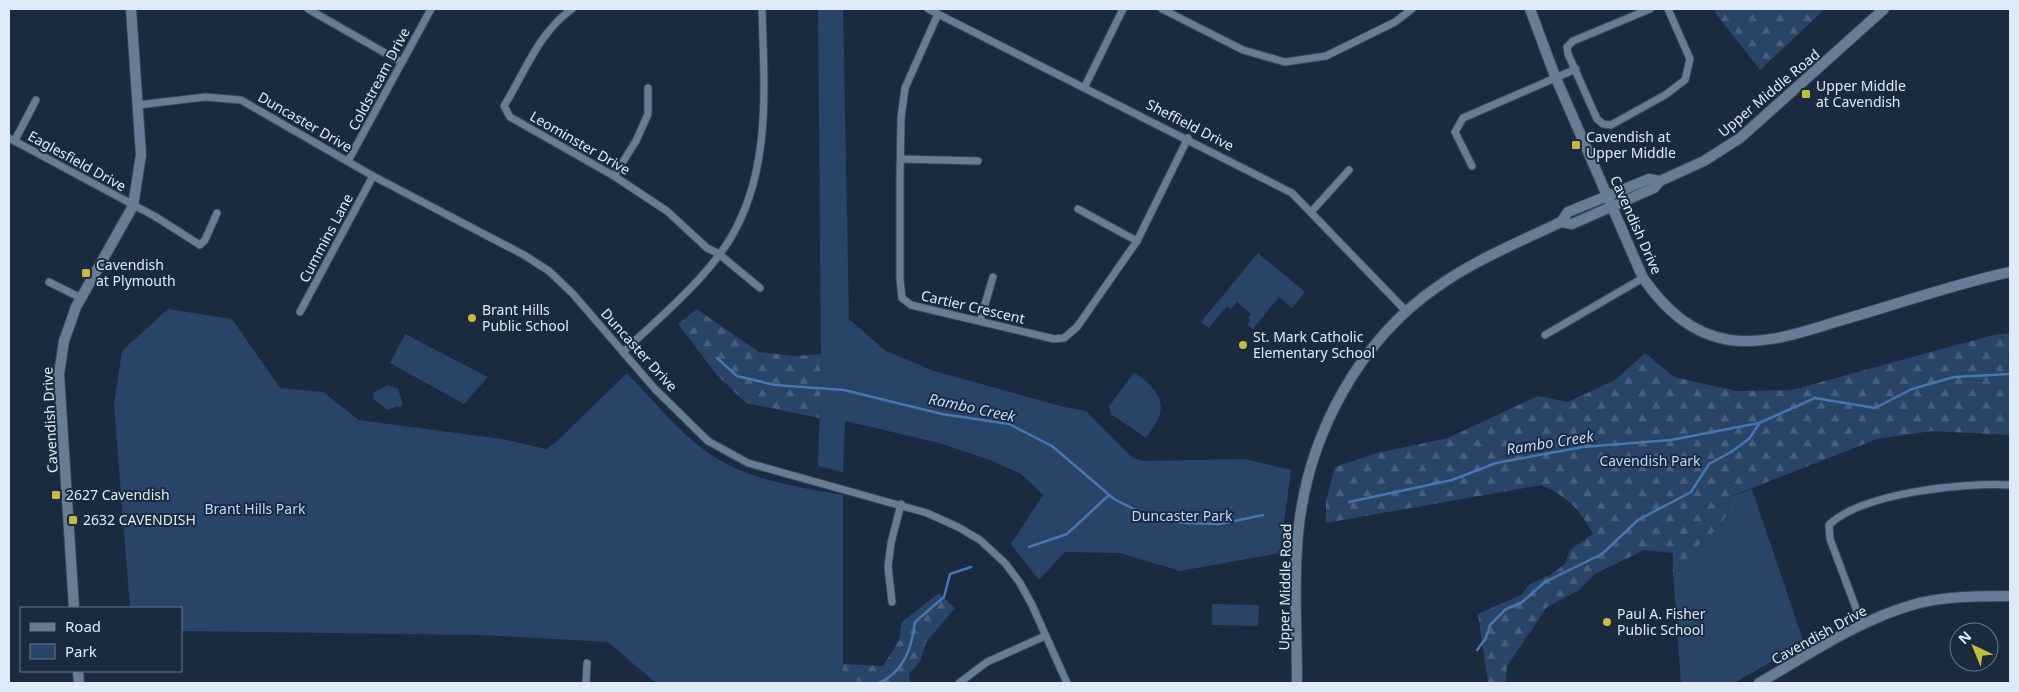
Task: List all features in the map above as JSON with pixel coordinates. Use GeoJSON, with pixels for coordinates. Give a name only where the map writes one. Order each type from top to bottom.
{"type":"FeatureCollection","features":[{"type":"Feature","properties":{"kind":"street","name":"Cavendish Drive"},"geometry":{"type":"LineString","coordinates":[[74,607],[59,374],[64,341],[81,298],[133,206],[142,155],[131,9]]}},
{"type":"Feature","properties":{"kind":"street"},"geometry":{"type":"LineString","coordinates":[[308,9],[401,62]]}},
{"type":"Feature","properties":{"kind":"street","name":"Coldstream Drive"},"geometry":{"type":"LineString","coordinates":[[348,161],[431,9]]}},
{"type":"Feature","properties":{"kind":"street","name":"Leominster Drive"},"geometry":{"type":"LineString","coordinates":[[572,9],[552,25],[543,37],[504,106],[510,117],[614,176],[668,211],[707,248],[718,254],[760,288]]}},
{"type":"Feature","properties":{"kind":"street"},"geometry":{"type":"LineString","coordinates":[[623,352],[695,283],[730,240],[748,201],[756,171],[764,110],[762,9]]}},
{"type":"Feature","properties":{"kind":"street","name":"Sheffield Drive"},"geometry":{"type":"LineString","coordinates":[[928,9],[1188,138],[1292,193],[1312,211],[1406,311]]}},
{"type":"Feature","properties":{"kind":"street"},"geometry":{"type":"LineString","coordinates":[[1084,86],[1123,9]]}},
{"type":"Feature","properties":{"kind":"street"},"geometry":{"type":"LineString","coordinates":[[1162,9],[1243,50],[1285,62],[1326,56],[1394,22],[1412,9]]}},
{"type":"Feature","properties":{"kind":"street","name":"Cavendish Drive"},"geometry":{"type":"LineString","coordinates":[[1530,9],[1555,76],[1644,278],[1659,300],[1686,323],[1714,336],[1747,341],[1763,340],[1808,330],[2010,272]]}},
{"type":"Feature","properties":{"kind":"street"},"geometry":{"type":"LineString","coordinates":[[1650,9],[1573,41],[1567,47],[1568,54],[1597,119],[1602,124],[1611,125],[1665,96],[1685,80],[1690,59],[1668,9]]}},
{"type":"Feature","properties":{"kind":"street","name":"Upper Middle Road"},"geometry":{"type":"LineString","coordinates":[[1561,222],[1572,224],[1654,188],[1660,181],[1704,161],[1740,138],[1884,9]]}},
{"type":"Feature","properties":{"kind":"street","name":"Cartier Crescent"},"geometry":{"type":"LineString","coordinates":[[938,14],[905,88],[901,118],[900,280],[902,298],[911,305],[1054,340],[1064,338],[1077,327],[1137,241],[1188,138]]}},
{"type":"Feature","properties":{"kind":"street"},"geometry":{"type":"LineString","coordinates":[[1472,166],[1455,132],[1463,118],[1555,76],[1576,69]]}},
{"type":"Feature","properties":{"kind":"street"},"geometry":{"type":"LineString","coordinates":[[614,176],[636,141],[648,114],[648,88]]}},
{"type":"Feature","properties":{"kind":"street","name":"Duncaster Drive"},"geometry":{"type":"LineString","coordinates":[[138,105],[205,97],[241,100],[373,176],[469,224],[550,271],[573,294],[692,427],[724,450],[748,463],[901,504],[958,526],[980,540],[999,557],[1020,583],[1032,604],[1067,683]]}},
{"type":"Feature","properties":{"kind":"street"},"geometry":{"type":"LineString","coordinates":[[12,139],[36,100]]}},
{"type":"Feature","properties":{"kind":"street","name":"Eaglesfield Drive"},"geometry":{"type":"LineString","coordinates":[[12,139],[162,221],[200,245],[205,240],[217,213]]}},
{"type":"Feature","properties":{"kind":"street"},"geometry":{"type":"LineString","coordinates":[[901,159],[978,161]]}},
{"type":"Feature","properties":{"kind":"street"},"geometry":{"type":"LineString","coordinates":[[1312,211],[1349,170]]}},
{"type":"Feature","properties":{"kind":"street","name":"Cummins Lane"},"geometry":{"type":"LineString","coordinates":[[300,312],[373,176]]}},
{"type":"Feature","properties":{"kind":"street","name":"Upper Middle Road"},"geometry":{"type":"LineString","coordinates":[[1296,683],[1296,556],[1302,499],[1322,434],[1339,398],[1358,367],[1381,336],[1406,311],[1437,286],[1468,268],[1561,222],[1568,212],[1649,179],[1660,181]]}},
{"type":"Feature","properties":{"kind":"street"},"geometry":{"type":"LineString","coordinates":[[1078,209],[1137,241]]}},
{"type":"Feature","properties":{"kind":"street"},"geometry":{"type":"LineString","coordinates":[[980,321],[992,277]]}},
{"type":"Feature","properties":{"kind":"street"},"geometry":{"type":"LineString","coordinates":[[1546,335],[1644,278]]}},
{"type":"Feature","properties":{"kind":"street"},"geometry":{"type":"LineString","coordinates":[[49,282],[81,298]]}},
{"type":"Feature","properties":{"kind":"street"},"geometry":{"type":"LineString","coordinates":[[1862,624],[1830,538],[1829,525],[1839,516],[1908,493],[1973,486],[2010,485]]}},
{"type":"Feature","properties":{"kind":"street"},"geometry":{"type":"LineString","coordinates":[[892,602],[888,566],[891,542],[901,504]]}},
{"type":"Feature","properties":{"kind":"street","name":"Cavendish Drive"},"geometry":{"type":"LineString","coordinates":[[1759,683],[1862,624],[1925,603],[1953,598],[2010,596]]}},
{"type":"Feature","properties":{"kind":"street"},"geometry":{"type":"LineString","coordinates":[[959,683],[987,662],[1045,636]]}},
{"type":"Feature","properties":{"kind":"street"},"geometry":{"type":"LineString","coordinates":[[586,683],[587,663]]}},
{"type":"Feature","properties":{"kind":"green space","name":"Duncaster Park"},"geometry":{"type":"Polygon","coordinates":[[[818,9],[843,9],[849,319],[886,351],[934,371],[1064,407],[1086,411],[1133,458],[1144,461],[1245,459],[1291,470],[1280,553],[1180,571],[1120,553],[1065,552],[1039,580],[1011,544],[1043,495],[1021,474],[990,460],[939,443],[845,421],[843,472],[818,466],[821,354],[818,9]]]}},
{"type":"Feature","properties":{"kind":"green space"},"geometry":{"type":"Polygon","coordinates":[[[1714,9],[1825,9],[1760,70],[1714,9]]]}},
{"type":"Feature","properties":{"kind":"green space"},"geometry":{"type":"Polygon","coordinates":[[[1258,253],[1305,292],[1292,308],[1279,297],[1253,329],[1247,324],[1250,321],[1248,318],[1251,314],[1237,302],[1231,309],[1227,306],[1209,328],[1201,322],[1258,253]]]}},
{"type":"Feature","properties":{"kind":"green space","name":"Brant Hills Park"},"geometry":{"type":"Polygon","coordinates":[[[168,309],[232,319],[280,388],[323,392],[359,420],[502,439],[546,449],[555,443],[627,373],[685,434],[711,455],[725,463],[767,480],[843,495],[843,683],[656,683],[608,642],[481,635],[182,631],[182,607],[130,607],[114,405],[122,351],[168,309]]]}},
{"type":"Feature","properties":{"kind":"green space"},"geometry":{"type":"Polygon","coordinates":[[[697,309],[759,352],[795,356],[821,354],[820,418],[746,403],[717,375],[678,324],[697,309]]]}},
{"type":"Feature","properties":{"kind":"green space","name":"Cavendish Park"},"geometry":{"type":"Polygon","coordinates":[[[2010,333],[2010,435],[1932,431],[1877,439],[1729,497],[1728,513],[1718,528],[1700,544],[1686,566],[1673,574],[1673,553],[1644,550],[1595,574],[1579,590],[1547,607],[1507,666],[1506,680],[1503,683],[1488,683],[1478,614],[1521,595],[1530,584],[1550,575],[1565,564],[1570,550],[1593,534],[1572,504],[1559,494],[1541,485],[1326,523],[1326,501],[1335,467],[1377,453],[1448,438],[1538,396],[1568,402],[1615,380],[1645,353],[1674,377],[1736,391],[1792,390],[1993,335],[2010,333]]]}},
{"type":"Feature","properties":{"kind":"green space"},"geometry":{"type":"Polygon","coordinates":[[[405,334],[488,377],[464,404],[390,363],[405,334]]]}},
{"type":"Feature","properties":{"kind":"green space"},"geometry":{"type":"Polygon","coordinates":[[[1134,373],[1152,387],[1161,406],[1157,421],[1146,438],[1111,414],[1109,406],[1134,373]]]}},
{"type":"Feature","properties":{"kind":"green space"},"geometry":{"type":"Polygon","coordinates":[[[388,385],[398,389],[403,404],[400,407],[397,406],[388,410],[373,399],[374,392],[388,385]]]}},
{"type":"Feature","properties":{"kind":"green space"},"geometry":{"type":"Polygon","coordinates":[[[1752,489],[1804,643],[1734,683],[1681,683],[1673,574],[1686,566],[1700,544],[1718,528],[1728,513],[1729,497],[1752,489]]]}},
{"type":"Feature","properties":{"kind":"green space"},"geometry":{"type":"Polygon","coordinates":[[[939,593],[955,608],[926,642],[920,662],[909,673],[910,683],[843,683],[843,664],[883,666],[899,640],[902,622],[939,593]]]}},
{"type":"Feature","properties":{"kind":"green space"},"geometry":{"type":"Polygon","coordinates":[[[1212,604],[1259,605],[1258,626],[1212,625],[1212,604]]]}},
{"type":"Feature","properties":{"kind":"waterway","name":"Rambo Creek"},"geometry":{"type":"LineString","coordinates":[[717,358],[737,376],[775,385],[844,390],[942,414],[1009,424],[1052,446],[1114,499],[1151,518],[1186,523],[1220,524],[1263,515]]}},
{"type":"Feature","properties":{"kind":"waterway","name":"Rambo Creek"},"geometry":{"type":"LineString","coordinates":[[1349,502],[1452,480],[1496,463],[1583,447],[1671,440],[1759,423],[1815,398],[1875,408],[1912,389],[1954,377],[2010,374]]}},
{"type":"Feature","properties":{"kind":"waterway"},"geometry":{"type":"LineString","coordinates":[[1477,650],[1486,638],[1490,625],[1506,609],[1521,603],[1545,582],[1602,554],[1638,520],[1691,492],[1709,464],[1749,439],[1759,424]]}},
{"type":"Feature","properties":{"kind":"waterway"},"geometry":{"type":"LineString","coordinates":[[1029,547],[1067,534],[1109,495]]}},
{"type":"Feature","properties":{"kind":"waterway"},"geometry":{"type":"LineString","coordinates":[[879,683],[888,678],[901,665],[912,641],[915,622],[944,597],[950,574],[971,567]]}},
{"type":"Feature","properties":{"kind":"place","name":"Upper Middle at Cavendish"},"geometry":{"type":"Point","coordinates":[1806,94]}},
{"type":"Feature","properties":{"kind":"place","name":"Cavendish at Upper Middle"},"geometry":{"type":"Point","coordinates":[1576,145]}},
{"type":"Feature","properties":{"kind":"place","name":"Cavendish at Plymouth"},"geometry":{"type":"Point","coordinates":[86,273]}},
{"type":"Feature","properties":{"kind":"place","name":"Brant Hills Public School"},"geometry":{"type":"Point","coordinates":[472,318]}},
{"type":"Feature","properties":{"kind":"place","name":"St. Mark Catholic Elementary School"},"geometry":{"type":"Point","coordinates":[1243,345]}},
{"type":"Feature","properties":{"kind":"place","name":"2627 Cavendish"},"geometry":{"type":"Point","coordinates":[56,495]}},
{"type":"Feature","properties":{"kind":"place","name":"2632 CAVENDISH"},"geometry":{"type":"Point","coordinates":[73,520]}},
{"type":"Feature","properties":{"kind":"place","name":"Paul A. Fisher Public School"},"geometry":{"type":"Point","coordinates":[1607,622]}}]}
